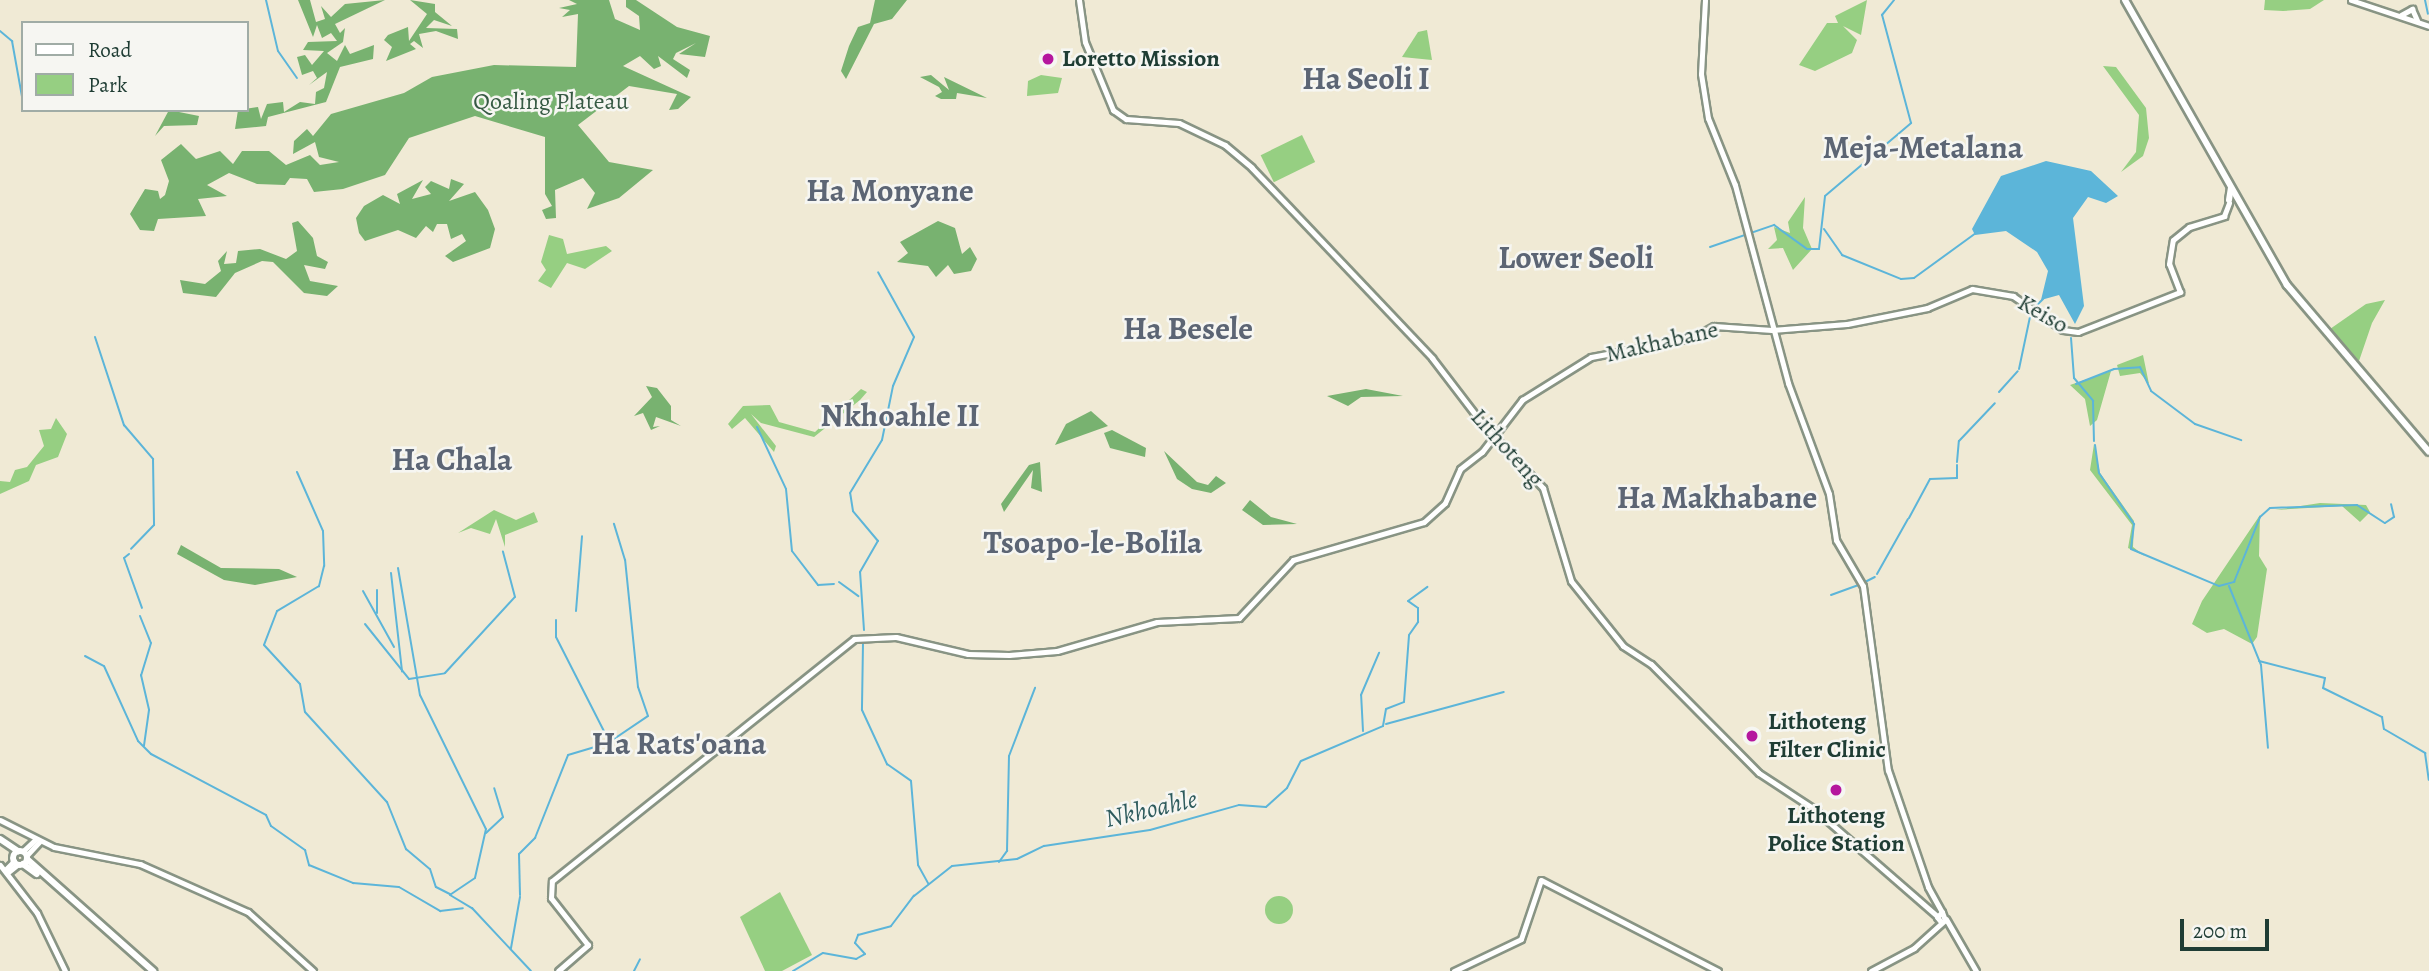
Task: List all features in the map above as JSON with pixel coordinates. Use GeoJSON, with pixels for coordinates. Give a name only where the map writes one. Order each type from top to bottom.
{"type":"FeatureCollection","features":[{"type":"Feature","properties":{"kind":"main road","name":"Lithoteng"},"geometry":{"type":"LineString","coordinates":[[1079,0],[1088,53],[1113,110],[1126,119],[1179,123],[1245,162],[1433,358],[1495,437],[1546,492],[1571,581],[1623,646],[1651,664],[1759,773],[1814,809],[1940,918]]}},
{"type":"Feature","properties":{"kind":"main road"},"geometry":{"type":"LineString","coordinates":[[1705,0],[1702,85],[1776,329],[1788,383],[1829,494],[1836,540],[1863,586],[1888,770],[1940,918],[1951,929],[1976,971]]}},
{"type":"Feature","properties":{"kind":"main road"},"geometry":{"type":"LineString","coordinates":[[2125,0],[2287,285],[2429,452]]}},
{"type":"Feature","properties":{"kind":"main road"},"geometry":{"type":"LineString","coordinates":[[2351,0],[2429,26]]}},
{"type":"Feature","properties":{"kind":"main road"},"geometry":{"type":"LineString","coordinates":[[2398,15],[2412,9],[2418,22]]}},
{"type":"Feature","properties":{"kind":"main road"},"geometry":{"type":"LineString","coordinates":[[2231,188],[2229,202],[2238,199]]}},
{"type":"Feature","properties":{"kind":"main road","name":"Keiso"},"geometry":{"type":"LineString","coordinates":[[1776,329],[1912,311],[1982,289],[2013,296],[2063,330],[2078,332],[2180,292],[2169,264],[2173,240],[2189,227],[2224,216],[2229,202]]}},
{"type":"Feature","properties":{"kind":"main road","name":"Makhabane"},"geometry":{"type":"LineString","coordinates":[[558,971],[588,945],[551,898],[552,881],[716,747],[798,689],[846,643],[877,635],[968,654],[1009,655],[1057,651],[1157,622],[1239,618],[1293,560],[1424,522],[1444,503],[1460,469],[1495,437],[1531,393],[1591,357],[1684,341],[1707,327],[1776,329]]}},
{"type":"Feature","properties":{"kind":"main road"},"geometry":{"type":"LineString","coordinates":[[0,820],[37,841],[125,858],[247,912],[313,971]]}},
{"type":"Feature","properties":{"kind":"main road"},"geometry":{"type":"LineString","coordinates":[[0,841],[153,971]]}},
{"type":"Feature","properties":{"kind":"main road"},"geometry":{"type":"LineString","coordinates":[[37,841],[21,858],[4,869],[41,920],[65,971]]}},
{"type":"Feature","properties":{"kind":"main road"},"geometry":{"type":"LineString","coordinates":[[1454,971],[1521,939],[1541,880],[1718,971]]}},
{"type":"Feature","properties":{"kind":"main road"},"geometry":{"type":"LineString","coordinates":[[1871,971],[1914,948],[1940,918]]}},
{"type":"Feature","properties":{"kind":"green space"},"geometry":{"type":"Polygon","coordinates":[[[298,0],[310,0],[316,22],[325,19],[321,6],[331,17],[345,4],[385,0],[335,24],[340,33],[345,28],[343,42],[327,53],[337,61],[345,45],[350,54],[374,45],[373,59],[340,67],[326,102],[268,117],[266,126],[235,129],[238,112],[248,112],[248,108],[258,107],[261,119],[267,104],[283,102],[284,112],[300,102],[315,104],[316,92],[324,88],[327,72],[309,85],[317,78],[313,71],[302,75],[297,57],[305,55],[312,65],[324,51],[303,50],[308,42],[337,41],[331,33],[322,38],[317,25],[313,37],[298,0]]]}},
{"type":"Feature","properties":{"kind":"green space"},"geometry":{"type":"Polygon","coordinates":[[[410,0],[435,4],[435,12],[452,26],[434,20],[426,28],[457,29],[458,39],[436,31],[419,34],[423,48],[414,41],[410,44],[416,49],[386,61],[392,47],[384,40],[388,35],[408,27],[409,41],[427,14],[410,0]]]}},
{"type":"Feature","properties":{"kind":"green space","name":"Qoaling Plateau"},"geometry":{"type":"Polygon","coordinates":[[[569,0],[609,0],[615,19],[640,30],[639,16],[626,7],[626,0],[636,0],[677,27],[710,36],[705,57],[679,54],[696,43],[676,53],[673,59],[690,70],[687,78],[658,56],[661,66],[654,69],[640,56],[623,66],[691,97],[678,109],[669,110],[677,94],[629,86],[578,125],[609,162],[653,170],[619,198],[587,209],[595,193],[583,178],[555,190],[556,218],[546,219],[542,210],[552,206],[545,194],[545,137],[475,116],[409,138],[385,175],[343,189],[314,192],[307,179],[290,178],[285,185],[257,184],[229,173],[207,185],[227,196],[198,199],[206,216],[158,219],[154,231],[140,230],[130,214],[145,189],[158,191],[160,199],[165,195],[169,181],[161,160],[181,144],[196,159],[220,151],[233,164],[242,151],[269,151],[286,165],[310,155],[320,165],[339,162],[319,157],[315,142],[293,154],[294,141],[307,129],[313,136],[331,114],[404,93],[432,77],[494,65],[576,67],[578,14],[562,17],[570,10],[559,8],[577,4],[569,0]]]}},
{"type":"Feature","properties":{"kind":"green space"},"geometry":{"type":"Polygon","coordinates":[[[875,0],[907,0],[892,19],[874,24],[846,79],[841,71],[849,46],[858,27],[870,23],[875,0]]]}},
{"type":"Feature","properties":{"kind":"green space"},"geometry":{"type":"Polygon","coordinates":[[[1867,0],[1861,35],[1843,26],[1857,40],[1852,53],[1815,71],[1799,65],[1827,23],[1838,23],[1835,16],[1867,0]]]}},
{"type":"Feature","properties":{"kind":"green space"},"geometry":{"type":"Polygon","coordinates":[[[2265,0],[2324,0],[2310,9],[2283,11],[2264,10],[2265,0]]]}},
{"type":"Feature","properties":{"kind":"green space"},"geometry":{"type":"Polygon","coordinates":[[[1427,30],[1432,60],[1402,57],[1418,32],[1427,30]]]}},
{"type":"Feature","properties":{"kind":"green space"},"geometry":{"type":"Polygon","coordinates":[[[2103,66],[2116,67],[2146,108],[2149,138],[2143,156],[2121,172],[2136,152],[2139,115],[2103,66]]]}},
{"type":"Feature","properties":{"kind":"green space"},"geometry":{"type":"Polygon","coordinates":[[[931,75],[949,90],[944,77],[987,98],[957,93],[956,99],[941,99],[935,96],[942,92],[939,87],[920,77],[931,75]]]}},
{"type":"Feature","properties":{"kind":"green space"},"geometry":{"type":"Polygon","coordinates":[[[1041,75],[1062,78],[1058,93],[1027,96],[1028,81],[1041,75]]]}},
{"type":"Feature","properties":{"kind":"green space"},"geometry":{"type":"Polygon","coordinates":[[[168,112],[199,116],[197,125],[164,126],[155,136],[168,112]]]}},
{"type":"Feature","properties":{"kind":"green space"},"geometry":{"type":"Polygon","coordinates":[[[1302,135],[1315,162],[1274,182],[1261,155],[1302,135]]]}},
{"type":"Feature","properties":{"kind":"green space"},"geometry":{"type":"Polygon","coordinates":[[[451,179],[464,184],[449,201],[475,192],[488,210],[495,229],[490,248],[453,262],[445,256],[466,241],[462,234],[451,239],[447,224],[437,224],[433,232],[426,226],[416,238],[398,230],[365,241],[359,233],[356,218],[364,206],[383,195],[400,204],[397,194],[423,180],[412,199],[431,194],[425,187],[431,181],[449,189],[451,179]]]}},
{"type":"Feature","properties":{"kind":"green space"},"geometry":{"type":"Polygon","coordinates":[[[1805,197],[1803,228],[1812,249],[1793,270],[1783,248],[1768,249],[1777,240],[1774,227],[1790,233],[1788,222],[1805,197]]]}},
{"type":"Feature","properties":{"kind":"green space"},"geometry":{"type":"Polygon","coordinates":[[[298,221],[313,238],[317,256],[328,262],[325,269],[304,265],[310,281],[338,286],[327,296],[304,293],[273,262],[262,261],[235,273],[216,297],[183,293],[180,280],[205,284],[221,271],[218,261],[227,251],[224,264],[236,263],[238,251],[260,249],[286,259],[297,251],[292,223],[298,221]]]}},
{"type":"Feature","properties":{"kind":"green space"},"geometry":{"type":"Polygon","coordinates":[[[938,221],[955,228],[962,254],[970,247],[977,259],[971,271],[954,274],[948,265],[936,277],[928,266],[897,262],[908,253],[900,242],[938,221]]]}},
{"type":"Feature","properties":{"kind":"green space"},"geometry":{"type":"Polygon","coordinates":[[[549,235],[563,239],[567,254],[606,246],[612,251],[585,269],[567,263],[551,288],[538,281],[546,270],[541,262],[549,235]]]}},
{"type":"Feature","properties":{"kind":"green space"},"geometry":{"type":"Polygon","coordinates":[[[2385,300],[2372,323],[2359,361],[2330,329],[2366,304],[2385,300]]]}},
{"type":"Feature","properties":{"kind":"green space"},"geometry":{"type":"Polygon","coordinates":[[[2143,355],[2149,384],[2140,373],[2120,376],[2117,365],[2143,355]]]}},
{"type":"Feature","properties":{"kind":"green space"},"geometry":{"type":"Polygon","coordinates":[[[2111,371],[2097,420],[2090,426],[2085,399],[2070,385],[2111,371]]]}},
{"type":"Feature","properties":{"kind":"green space"},"geometry":{"type":"Polygon","coordinates":[[[646,386],[657,388],[671,406],[671,420],[681,426],[656,417],[653,427],[660,426],[651,430],[643,413],[634,416],[652,397],[646,386]]]}},
{"type":"Feature","properties":{"kind":"green space"},"geometry":{"type":"Polygon","coordinates":[[[861,389],[867,392],[860,400],[814,437],[761,423],[751,414],[776,446],[774,452],[745,418],[732,429],[728,424],[743,406],[770,405],[779,422],[815,432],[861,389]]]}},
{"type":"Feature","properties":{"kind":"green space"},"geometry":{"type":"Polygon","coordinates":[[[1366,389],[1403,396],[1361,397],[1348,406],[1327,396],[1366,389]]]}},
{"type":"Feature","properties":{"kind":"green space"},"geometry":{"type":"Polygon","coordinates":[[[1091,411],[1108,426],[1055,445],[1066,424],[1091,411]]]}},
{"type":"Feature","properties":{"kind":"green space"},"geometry":{"type":"Polygon","coordinates":[[[56,418],[67,434],[58,457],[36,465],[29,481],[0,494],[0,481],[10,482],[15,470],[27,467],[44,446],[39,430],[51,429],[56,418]]]}},
{"type":"Feature","properties":{"kind":"green space"},"geometry":{"type":"Polygon","coordinates":[[[1112,430],[1146,448],[1145,457],[1110,448],[1104,433],[1112,430]]]}},
{"type":"Feature","properties":{"kind":"green space"},"geometry":{"type":"Polygon","coordinates":[[[2094,444],[2100,473],[2134,521],[2133,547],[2145,556],[2128,548],[2132,525],[2090,470],[2094,444]]]}},
{"type":"Feature","properties":{"kind":"green space"},"geometry":{"type":"Polygon","coordinates":[[[1164,451],[1197,482],[1208,485],[1216,476],[1226,483],[1211,493],[1192,489],[1177,479],[1164,451]]]}},
{"type":"Feature","properties":{"kind":"green space"},"geometry":{"type":"Polygon","coordinates":[[[1040,462],[1042,492],[1031,488],[1033,470],[1004,512],[1001,504],[1029,465],[1040,462]]]}},
{"type":"Feature","properties":{"kind":"green space"},"geometry":{"type":"Polygon","coordinates":[[[1250,500],[1271,517],[1297,524],[1263,525],[1242,510],[1250,500]]]}},
{"type":"Feature","properties":{"kind":"green space"},"geometry":{"type":"Polygon","coordinates":[[[2320,503],[2366,505],[2370,512],[2360,522],[2342,506],[2275,510],[2320,503]]]}},
{"type":"Feature","properties":{"kind":"green space"},"geometry":{"type":"Polygon","coordinates":[[[494,510],[516,520],[534,512],[538,522],[505,535],[505,547],[496,519],[490,534],[471,528],[458,533],[494,510]]]}},
{"type":"Feature","properties":{"kind":"green space"},"geometry":{"type":"Polygon","coordinates":[[[2260,515],[2259,556],[2267,569],[2257,637],[2252,644],[2224,629],[2207,633],[2192,624],[2202,601],[2260,515]]]}},
{"type":"Feature","properties":{"kind":"green space"},"geometry":{"type":"Polygon","coordinates":[[[181,545],[221,568],[279,569],[297,577],[255,585],[224,580],[177,554],[181,545]]]}},
{"type":"Feature","properties":{"kind":"green space"},"geometry":{"type":"Polygon","coordinates":[[[780,892],[812,955],[782,971],[765,971],[740,917],[780,892]]]}},
{"type":"Feature","properties":{"kind":"green space"},"geometry":{"type":"Polygon","coordinates":[[[1279,896],[1289,900],[1293,910],[1289,920],[1279,924],[1269,920],[1265,910],[1269,900],[1279,896]]]}},
{"type":"Feature","properties":{"kind":"water"},"geometry":{"type":"Polygon","coordinates":[[[2046,161],[2091,171],[2118,196],[2106,203],[2088,197],[2073,218],[2084,306],[2075,324],[2059,295],[2041,300],[2048,271],[2037,252],[2006,231],[1975,235],[1972,229],[2001,176],[2046,161]]]}},
{"type":"Feature","properties":{"kind":"waterway"},"geometry":{"type":"LineString","coordinates":[[266,0],[278,51],[297,78]]}},
{"type":"Feature","properties":{"kind":"waterway"},"geometry":{"type":"LineString","coordinates":[[1710,247],[1774,225],[1807,249],[1819,249],[1825,196],[1911,123],[1882,15],[1894,0]]}},
{"type":"Feature","properties":{"kind":"waterway"},"geometry":{"type":"LineString","coordinates":[[2425,0],[2428,14]]}},
{"type":"Feature","properties":{"kind":"waterway"},"geometry":{"type":"LineString","coordinates":[[0,31],[12,41],[21,91]]}},
{"type":"Feature","properties":{"kind":"waterway"},"geometry":{"type":"LineString","coordinates":[[1824,229],[1842,255],[1901,279],[1914,278],[1976,233]]}},
{"type":"Feature","properties":{"kind":"waterway"},"geometry":{"type":"LineString","coordinates":[[864,630],[860,572],[878,541],[853,511],[850,493],[882,440],[893,386],[914,337],[878,272]]}},
{"type":"Feature","properties":{"kind":"waterway"},"geometry":{"type":"LineString","coordinates":[[2036,306],[2043,299]]}},
{"type":"Feature","properties":{"kind":"waterway"},"geometry":{"type":"LineString","coordinates":[[2019,369],[2031,312]]}},
{"type":"Feature","properties":{"kind":"waterway"},"geometry":{"type":"LineString","coordinates":[[95,337],[124,425],[153,459],[154,525],[131,549]]}},
{"type":"Feature","properties":{"kind":"waterway"},"geometry":{"type":"LineString","coordinates":[[2071,338],[2074,378],[2093,401],[2094,441]]}},
{"type":"Feature","properties":{"kind":"waterway"},"geometry":{"type":"LineString","coordinates":[[2076,384],[2114,369],[2140,367],[2151,391],[2195,424],[2241,440]]}},
{"type":"Feature","properties":{"kind":"waterway"},"geometry":{"type":"LineString","coordinates":[[1999,392],[2018,371]]}},
{"type":"Feature","properties":{"kind":"waterway"},"geometry":{"type":"LineString","coordinates":[[1957,462],[1959,441],[1995,403]]}},
{"type":"Feature","properties":{"kind":"waterway"},"geometry":{"type":"LineString","coordinates":[[757,427],[786,489],[792,551],[818,585],[834,584]]}},
{"type":"Feature","properties":{"kind":"waterway"},"geometry":{"type":"LineString","coordinates":[[2095,445],[2099,473],[2134,524],[2131,549],[2219,586],[2234,582],[2260,517],[2270,508],[2357,505],[2385,523],[2394,517],[2391,504]]}},
{"type":"Feature","properties":{"kind":"waterway"},"geometry":{"type":"LineString","coordinates":[[1909,518],[1930,479],[1957,478],[1957,465]]}},
{"type":"Feature","properties":{"kind":"waterway"},"geometry":{"type":"LineString","coordinates":[[297,472],[323,531],[324,566],[319,586],[277,611],[264,645],[300,684],[305,712],[387,802],[406,849],[430,869],[436,887],[450,894]]}},
{"type":"Feature","properties":{"kind":"waterway"},"geometry":{"type":"LineString","coordinates":[[1877,574],[1908,519]]}},
{"type":"Feature","properties":{"kind":"waterway"},"geometry":{"type":"LineString","coordinates":[[520,895],[519,854],[535,838],[568,755],[608,743],[648,716],[638,687],[625,560],[614,524]]}},
{"type":"Feature","properties":{"kind":"waterway"},"geometry":{"type":"LineString","coordinates":[[576,611],[582,536]]}},
{"type":"Feature","properties":{"kind":"waterway"},"geometry":{"type":"LineString","coordinates":[[365,624],[409,679],[445,673],[515,597],[503,552]]}},
{"type":"Feature","properties":{"kind":"waterway"},"geometry":{"type":"LineString","coordinates":[[129,554],[124,558],[142,608]]}},
{"type":"Feature","properties":{"kind":"waterway"},"geometry":{"type":"LineString","coordinates":[[398,568],[420,695],[486,829],[475,878],[450,895],[472,908],[531,971]]}},
{"type":"Feature","properties":{"kind":"waterway"},"geometry":{"type":"LineString","coordinates":[[391,573],[402,671]]}},
{"type":"Feature","properties":{"kind":"waterway"},"geometry":{"type":"LineString","coordinates":[[1865,582],[1875,577]]}},
{"type":"Feature","properties":{"kind":"waterway"},"geometry":{"type":"LineString","coordinates":[[839,582],[858,596]]}},
{"type":"Feature","properties":{"kind":"waterway"},"geometry":{"type":"LineString","coordinates":[[1831,595],[1859,585]]}},
{"type":"Feature","properties":{"kind":"waterway"},"geometry":{"type":"LineString","coordinates":[[2229,586],[2261,665],[2268,748]]}},
{"type":"Feature","properties":{"kind":"waterway","name":"Nkhoahle"},"geometry":{"type":"LineString","coordinates":[[793,971],[823,953],[856,959],[865,954],[855,943],[858,935],[891,926],[914,896],[952,866],[1017,859],[1044,846],[1150,830],[1239,805],[1266,807],[1287,788],[1301,761],[1383,726],[1386,709],[1404,702],[1409,635],[1418,622],[1418,608],[1408,601],[1427,587]]}},
{"type":"Feature","properties":{"kind":"waterway"},"geometry":{"type":"LineString","coordinates":[[377,590],[377,613]]}},
{"type":"Feature","properties":{"kind":"waterway"},"geometry":{"type":"LineString","coordinates":[[363,591],[394,647]]}},
{"type":"Feature","properties":{"kind":"waterway"},"geometry":{"type":"LineString","coordinates":[[140,616],[151,643],[141,675],[149,710],[144,746]]}},
{"type":"Feature","properties":{"kind":"waterway"},"geometry":{"type":"LineString","coordinates":[[556,620],[556,637],[609,741]]}},
{"type":"Feature","properties":{"kind":"waterway"},"geometry":{"type":"LineString","coordinates":[[863,643],[862,710],[887,764],[911,781],[918,865],[928,883]]}},
{"type":"Feature","properties":{"kind":"waterway"},"geometry":{"type":"LineString","coordinates":[[1363,731],[1361,695],[1379,653]]}},
{"type":"Feature","properties":{"kind":"waterway"},"geometry":{"type":"LineString","coordinates":[[85,656],[104,666],[138,741],[151,754],[266,815],[271,826],[305,850],[309,865],[353,883],[399,887],[440,911],[463,908]]}},
{"type":"Feature","properties":{"kind":"waterway"},"geometry":{"type":"LineString","coordinates":[[2259,661],[2325,678],[2323,688],[2382,717],[2384,729],[2425,753],[2429,780]]}},
{"type":"Feature","properties":{"kind":"waterway"},"geometry":{"type":"LineString","coordinates":[[999,862],[1007,851],[1009,756],[1035,688]]}},
{"type":"Feature","properties":{"kind":"waterway"},"geometry":{"type":"LineString","coordinates":[[1386,724],[1504,692]]}},
{"type":"Feature","properties":{"kind":"waterway"},"geometry":{"type":"LineString","coordinates":[[486,833],[503,817],[494,788]]}},
{"type":"Feature","properties":{"kind":"waterway"},"geometry":{"type":"LineString","coordinates":[[511,948],[520,897]]}},
{"type":"Feature","properties":{"kind":"waterway"},"geometry":{"type":"LineString","coordinates":[[634,971],[640,959]]}},
{"type":"Feature","properties":{"kind":"place","name":"Loretto Mission"},"geometry":{"type":"Point","coordinates":[1048,59]}},
{"type":"Feature","properties":{"kind":"place","name":"Lithoteng Filter Clinic"},"geometry":{"type":"Point","coordinates":[1752,736]}},
{"type":"Feature","properties":{"kind":"place","name":"Lithoteng Police Station"},"geometry":{"type":"Point","coordinates":[1836,790]}},
{"type":"Feature","properties":{"kind":"district","name":"Ha Seoli I"},"geometry":{"type":"Point","coordinates":[1366,78]}},
{"type":"Feature","properties":{"kind":"district","name":"Meja-Metalana"},"geometry":{"type":"Point","coordinates":[1923,147]}},
{"type":"Feature","properties":{"kind":"district","name":"Ha Monyane"},"geometry":{"type":"Point","coordinates":[890,190]}},
{"type":"Feature","properties":{"kind":"district","name":"Lower Seoli"},"geometry":{"type":"Point","coordinates":[1576,257]}},
{"type":"Feature","properties":{"kind":"district","name":"Ha Besele"},"geometry":{"type":"Point","coordinates":[1188,328]}},
{"type":"Feature","properties":{"kind":"district","name":"Nkhoahle II"},"geometry":{"type":"Point","coordinates":[900,415]}},
{"type":"Feature","properties":{"kind":"district","name":"Ha Chala"},"geometry":{"type":"Point","coordinates":[452,459]}},
{"type":"Feature","properties":{"kind":"district","name":"Ha Makhabane"},"geometry":{"type":"Point","coordinates":[1717,497]}},
{"type":"Feature","properties":{"kind":"district","name":"Tsoapo-le-Bolila"},"geometry":{"type":"Point","coordinates":[1093,542]}},
{"type":"Feature","properties":{"kind":"district","name":"Ha Rats'oana"},"geometry":{"type":"Point","coordinates":[679,743]}}]}
